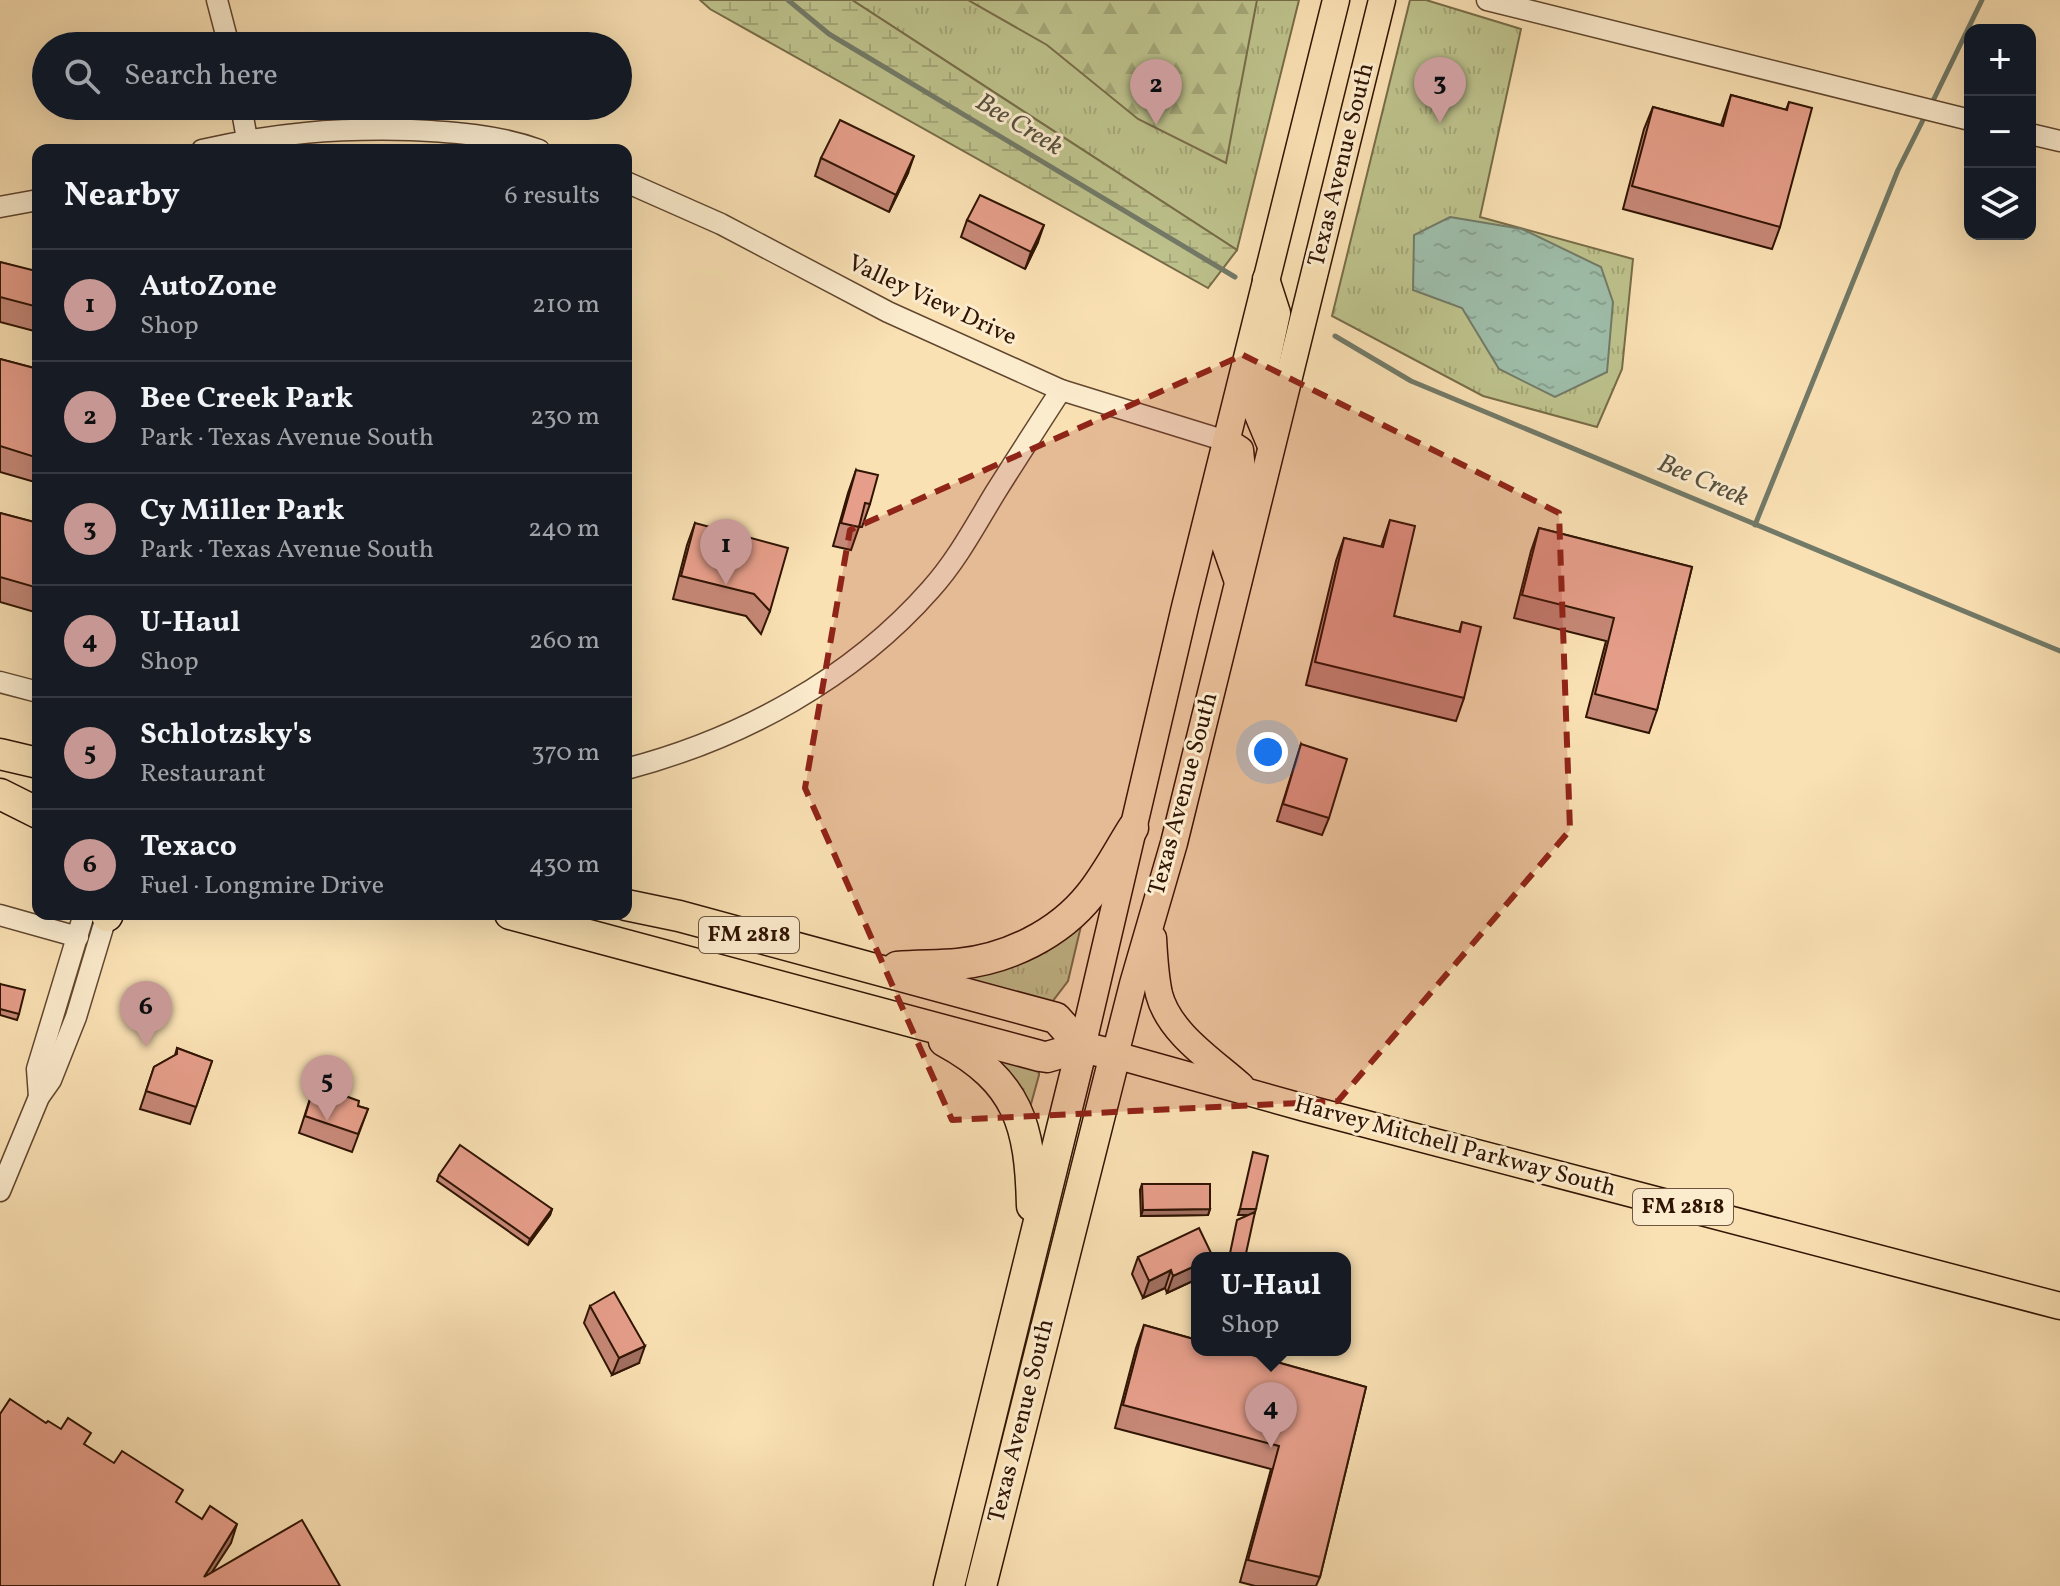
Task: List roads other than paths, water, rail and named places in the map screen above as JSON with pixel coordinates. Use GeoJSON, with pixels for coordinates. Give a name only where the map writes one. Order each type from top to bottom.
{"type":"FeatureCollection","features":[{"type":"Feature","properties":{"kind":"highway"},"geometry":{"type":"LineString","coordinates":[[0,754],[32,762]]}},
{"type":"Feature","properties":{"kind":"highway"},"geometry":{"type":"LineString","coordinates":[[0,788],[32,796]]}},
{"type":"Feature","properties":{"kind":"highway"},"geometry":{"type":"LineString","coordinates":[[0,794],[32,810]]}},
{"type":"Feature","properties":{"kind":"highway"},"geometry":{"type":"LineString","coordinates":[[872,969],[983,960],[1039,939],[1072,915],[1091,894],[1133,828]]}},
{"type":"Feature","properties":{"kind":"highway","name":"FM 2818"},"geometry":{"type":"LineString","coordinates":[[632,906],[679,916],[1056,1018],[1082,1047]]}},
{"type":"Feature","properties":{"kind":"highway","name":"Harvey Mitchell Parkway South"},"geometry":{"type":"LineString","coordinates":[[532,920],[1047,1057],[1082,1047],[1115,1055]]}},
{"type":"Feature","properties":{"kind":"highway"},"geometry":{"type":"LineString","coordinates":[[907,1021],[976,1061],[1005,1089],[1017,1110],[1029,1149],[1033,1244]]}},
{"type":"Feature","properties":{"kind":"highway","name":"Texas Avenue South"},"geometry":{"type":"LineString","coordinates":[[949,1586],[1082,1047]]}},
{"type":"Feature","properties":{"kind":"highway","name":"Texas Avenue South"},"geometry":{"type":"LineString","coordinates":[[981,1586],[1115,1055]]}},
{"type":"Feature","properties":{"kind":"main road","name":"Texas Avenue South"},"geometry":{"type":"LineString","coordinates":[[1082,1047],[1226,441],[1336,0]]}},
{"type":"Feature","properties":{"kind":"main road","name":"Texas Avenue South"},"geometry":{"type":"LineString","coordinates":[[1115,1055],[1174,843],[1382,0]]}},
{"type":"Feature","properties":{"kind":"main road"},"geometry":{"type":"LineString","coordinates":[[1266,279],[1277,313],[1256,410],[1271,446]]}},
{"type":"Feature","properties":{"kind":"main road"},"geometry":{"type":"LineString","coordinates":[[1226,441],[1240,450],[1242,470],[1224,542],[1238,582]]}},
{"type":"Feature","properties":{"kind":"main road"},"geometry":{"type":"LineString","coordinates":[[1151,921],[1160,997],[1169,1018],[1246,1091]]}},
{"type":"Feature","properties":{"kind":"main road","name":"Harvey Mitchell Parkway South"},"geometry":{"type":"LineString","coordinates":[[1115,1055],[2060,1306]]}},
{"type":"Feature","properties":{"kind":"street"},"geometry":{"type":"LineString","coordinates":[[217,0],[225,32]]}},
{"type":"Feature","properties":{"kind":"street"},"geometry":{"type":"LineString","coordinates":[[1487,0],[1964,118]]}},
{"type":"Feature","properties":{"kind":"street"},"geometry":{"type":"LineString","coordinates":[[244,120],[248,144]]}},
{"type":"Feature","properties":{"kind":"street"},"geometry":{"type":"LineString","coordinates":[[252,144],[315,130],[460,132],[513,144]]}},
{"type":"Feature","properties":{"kind":"street"},"geometry":{"type":"LineString","coordinates":[[2036,135],[2060,141]]}},
{"type":"Feature","properties":{"kind":"street","name":"Valley View Drive"},"geometry":{"type":"LineString","coordinates":[[632,185],[721,224],[888,312],[1061,390],[1226,441]]}},
{"type":"Feature","properties":{"kind":"street"},"geometry":{"type":"LineString","coordinates":[[0,207],[32,201]]}},
{"type":"Feature","properties":{"kind":"street"},"geometry":{"type":"LineString","coordinates":[[632,767],[695,747],[764,717],[814,690],[858,658],[931,589],[958,553],[1061,390]]}},
{"type":"Feature","properties":{"kind":"street"},"geometry":{"type":"LineString","coordinates":[[0,682],[32,690]]}},
{"type":"Feature","properties":{"kind":"street"},"geometry":{"type":"LineString","coordinates":[[0,915],[78,937]]}},
{"type":"Feature","properties":{"kind":"street"},"geometry":{"type":"LineString","coordinates":[[39,1097],[37,1069],[78,937],[96,920]]}},
{"type":"Feature","properties":{"kind":"street"},"geometry":{"type":"LineString","coordinates":[[0,1191],[76,1017],[100,920]]}},
{"type":"Feature","properties":{"kind":"water"},"geometry":{"type":"Polygon","coordinates":[[[1450,217],[1522,229],[1601,267],[1613,302],[1607,372],[1555,397],[1499,369],[1462,308],[1413,290],[1414,235],[1450,217]]]}},
{"type":"Feature","properties":{"kind":"waterway","name":"Bee Creek"},"geometry":{"type":"LineString","coordinates":[[788,0],[829,34],[1235,277]]}},
{"type":"Feature","properties":{"kind":"waterway"},"geometry":{"type":"LineString","coordinates":[[1930,107],[1982,0]]}},
{"type":"Feature","properties":{"kind":"waterway"},"geometry":{"type":"LineString","coordinates":[[1755,525],[1898,170],[1925,116]]}},
{"type":"Feature","properties":{"kind":"waterway","name":"Bee Creek"},"geometry":{"type":"LineString","coordinates":[[1335,336],[1411,381],[2060,651]]}},
{"type":"Feature","properties":{"kind":"place","name":"Cy Miller Park"},"geometry":{"type":"Point","coordinates":[1440,123]}},
{"type":"Feature","properties":{"kind":"place","name":"Bee Creek Park"},"geometry":{"type":"Point","coordinates":[1156,125]}},
{"type":"Feature","properties":{"kind":"place","name":"AutoZone"},"geometry":{"type":"Point","coordinates":[726,585]}},
{"type":"Feature","properties":{"kind":"place","name":"Texaco"},"geometry":{"type":"Point","coordinates":[146,1047]}},
{"type":"Feature","properties":{"kind":"place","name":"Schlotzsky's"},"geometry":{"type":"Point","coordinates":[327,1121]}},
{"type":"Feature","properties":{"kind":"place","name":"U-Haul"},"geometry":{"type":"Point","coordinates":[1271,1448]}}]}
